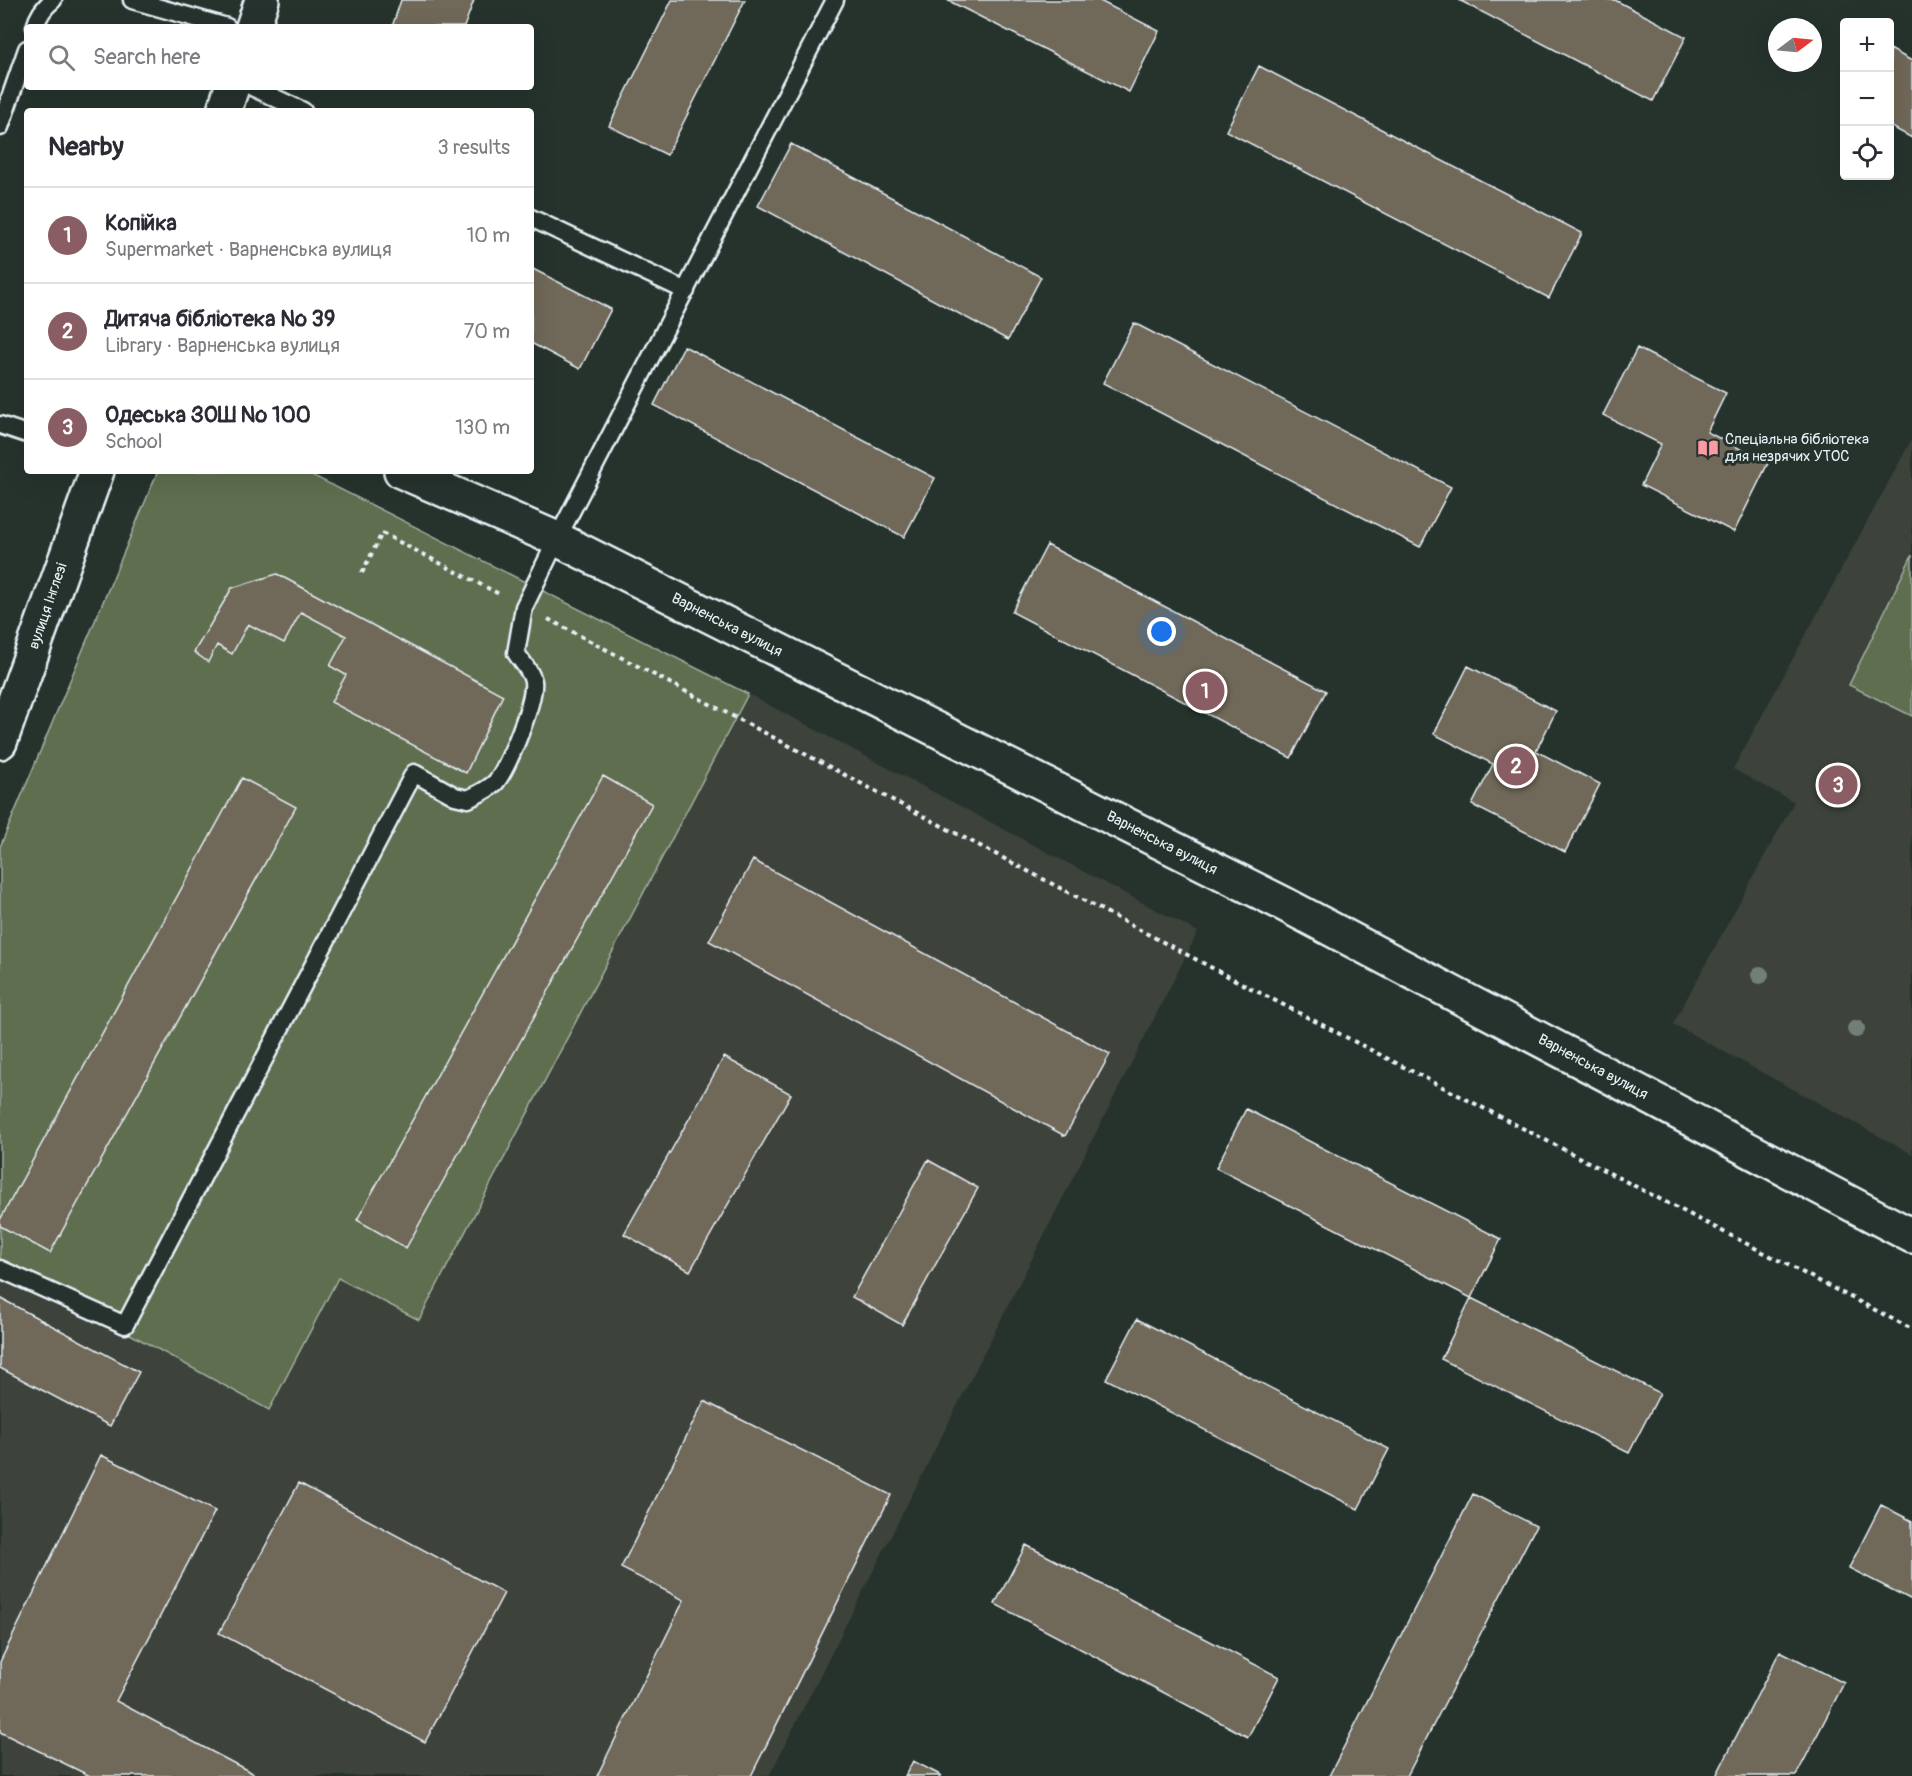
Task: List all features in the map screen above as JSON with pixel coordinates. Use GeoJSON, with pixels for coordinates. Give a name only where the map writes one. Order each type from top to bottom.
{"type":"FeatureCollection","features":[{"type":"Feature","properties":{"kind":"street"},"geometry":{"type":"LineString","coordinates":[[254,24],[262,0]]}},
{"type":"Feature","properties":{"kind":"street"},"geometry":{"type":"LineString","coordinates":[[225,108],[231,90]]}},
{"type":"Feature","properties":{"kind":"street","name":"вулиця Інглезі"},"geometry":{"type":"LineString","coordinates":[[0,742],[96,474]]}},
{"type":"Feature","properties":{"kind":"street","name":"Варненська вулиця"},"geometry":{"type":"LineString","coordinates":[[408,474],[557,539],[1282,903],[1912,1236]]}},
{"type":"Feature","properties":{"kind":"lane"},"geometry":{"type":"LineString","coordinates":[[35,24],[46,5],[53,0]]}},
{"type":"Feature","properties":{"kind":"lane"},"geometry":{"type":"LineString","coordinates":[[132,0],[216,24]]}},
{"type":"Feature","properties":{"kind":"lane"},"geometry":{"type":"LineString","coordinates":[[0,1269],[125,1325],[414,772],[455,796],[468,799],[483,792],[498,779],[513,749],[531,701],[533,682],[516,653],[524,607],[835,0]]}},
{"type":"Feature","properties":{"kind":"lane"},"geometry":{"type":"LineString","coordinates":[[0,127],[24,58]]}},
{"type":"Feature","properties":{"kind":"lane"},"geometry":{"type":"LineString","coordinates":[[258,90],[297,108]]}},
{"type":"Feature","properties":{"kind":"lane"},"geometry":{"type":"LineString","coordinates":[[534,219],[686,291]]}},
{"type":"Feature","properties":{"kind":"lane"},"geometry":{"type":"LineString","coordinates":[[0,425],[24,433]]}},
{"type":"Feature","properties":{"kind":"path"},"geometry":{"type":"LineString","coordinates":[[362,573],[382,532],[1239,982],[1912,1329]]}},
{"type":"Feature","properties":{"kind":"shaded area"},"geometry":{"type":"Polygon","coordinates":[[[1912,439],[1912,1154],[1673,1024],[1794,802],[1733,769],[1912,439]]]}},
{"type":"Feature","properties":{"kind":"shaded area"},"geometry":{"type":"Polygon","coordinates":[[[748,694],[1198,932],[769,1776],[0,1776],[0,1263],[338,1277],[419,1320],[748,694]]]}},
{"type":"Feature","properties":{"kind":"green space"},"geometry":{"type":"Polygon","coordinates":[[[157,474],[310,474],[748,694],[419,1320],[338,1278],[269,1410],[0,1263],[0,847],[157,474]]]}},
{"type":"Feature","properties":{"kind":"green space"},"geometry":{"type":"Polygon","coordinates":[[[1912,555],[1912,716],[1849,685],[1912,555]]]}},
{"type":"Feature","properties":{"kind":"building"},"geometry":{"type":"Polygon","coordinates":[[[401,0],[474,0],[465,24],[393,24],[401,0]]]}},
{"type":"Feature","properties":{"kind":"building"},"geometry":{"type":"Polygon","coordinates":[[[672,0],[745,0],[667,155],[609,126],[672,0]]]}},
{"type":"Feature","properties":{"kind":"building"},"geometry":{"type":"Polygon","coordinates":[[[947,0],[1098,0],[1159,31],[1129,92],[947,0]]]}},
{"type":"Feature","properties":{"kind":"building"},"geometry":{"type":"Polygon","coordinates":[[[1459,0],[1615,0],[1686,37],[1653,101],[1459,0]]]}},
{"type":"Feature","properties":{"kind":"building"},"geometry":{"type":"Polygon","coordinates":[[[1894,51],[1912,61],[1912,138],[1894,128],[1894,51]]]}},
{"type":"Feature","properties":{"kind":"building"},"geometry":{"type":"Polygon","coordinates":[[[1259,66],[1582,233],[1549,298],[1226,131],[1259,66]]]}},
{"type":"Feature","properties":{"kind":"building"},"geometry":{"type":"Polygon","coordinates":[[[791,144],[1041,277],[1008,340],[758,206],[791,144]]]}},
{"type":"Feature","properties":{"kind":"building"},"geometry":{"type":"Polygon","coordinates":[[[534,270],[611,309],[580,369],[534,345],[534,270]]]}},
{"type":"Feature","properties":{"kind":"building"},"geometry":{"type":"Polygon","coordinates":[[[1134,323],[1451,487],[1420,547],[1103,383],[1134,323]]]}},
{"type":"Feature","properties":{"kind":"building"},"geometry":{"type":"Polygon","coordinates":[[[684,346],[935,478],[904,537],[654,405],[684,346]]]}},
{"type":"Feature","properties":{"kind":"building"},"geometry":{"type":"Polygon","coordinates":[[[1637,348],[1726,393],[1707,432],[1768,463],[1734,532],[1641,485],[1661,444],[1603,415],[1637,348]]]}},
{"type":"Feature","properties":{"kind":"building"},"geometry":{"type":"Polygon","coordinates":[[[1047,545],[1326,691],[1291,758],[1012,612],[1047,545]]]}},
{"type":"Feature","properties":{"kind":"building"},"geometry":{"type":"Polygon","coordinates":[[[277,574],[503,695],[466,773],[331,702],[346,675],[330,666],[346,636],[301,612],[284,643],[248,624],[232,654],[217,645],[208,662],[194,652],[232,588],[277,574]]]}},
{"type":"Feature","properties":{"kind":"building"},"geometry":{"type":"Polygon","coordinates":[[[1468,666],[1556,711],[1536,751],[1600,784],[1565,852],[1472,805],[1493,764],[1434,734],[1468,666]]]}},
{"type":"Feature","properties":{"kind":"building"},"geometry":{"type":"Polygon","coordinates":[[[603,776],[652,804],[406,1248],[357,1220],[603,776]]]}},
{"type":"Feature","properties":{"kind":"building"},"geometry":{"type":"Polygon","coordinates":[[[242,778],[296,807],[50,1253],[0,1226],[0,1220],[242,778]]]}},
{"type":"Feature","properties":{"kind":"building"},"geometry":{"type":"Polygon","coordinates":[[[753,860],[1110,1054],[1065,1136],[709,941],[753,860]]]}},
{"type":"Feature","properties":{"kind":"building"},"geometry":{"type":"Polygon","coordinates":[[[724,1057],[791,1094],[690,1271],[624,1234],[724,1057]]]}},
{"type":"Feature","properties":{"kind":"building"},"geometry":{"type":"Polygon","coordinates":[[[1246,1109],[1501,1239],[1471,1298],[1216,1168],[1246,1109]]]}},
{"type":"Feature","properties":{"kind":"building"},"geometry":{"type":"Polygon","coordinates":[[[928,1160],[978,1188],[902,1325],[852,1297],[928,1160]]]}},
{"type":"Feature","properties":{"kind":"building"},"geometry":{"type":"Polygon","coordinates":[[[0,1298],[139,1372],[110,1426],[0,1368],[0,1298]]]}},
{"type":"Feature","properties":{"kind":"building"},"geometry":{"type":"Polygon","coordinates":[[[1471,1298],[1660,1393],[1629,1453],[1441,1359],[1471,1298]]]}},
{"type":"Feature","properties":{"kind":"building"},"geometry":{"type":"Polygon","coordinates":[[[1137,1319],[1389,1449],[1358,1509],[1106,1379],[1137,1319]]]}},
{"type":"Feature","properties":{"kind":"building"},"geometry":{"type":"Polygon","coordinates":[[[704,1401],[891,1495],[751,1776],[597,1776],[684,1600],[621,1568],[704,1401]]]}},
{"type":"Feature","properties":{"kind":"building"},"geometry":{"type":"Polygon","coordinates":[[[101,1455],[215,1511],[116,1701],[258,1776],[90,1776],[0,1732],[0,1662],[101,1455]]]}},
{"type":"Feature","properties":{"kind":"building"},"geometry":{"type":"Polygon","coordinates":[[[299,1483],[504,1593],[425,1742],[219,1633],[299,1483]]]}},
{"type":"Feature","properties":{"kind":"building"},"geometry":{"type":"Polygon","coordinates":[[[1473,1494],[1536,1526],[1407,1776],[1329,1776],[1473,1494]]]}},
{"type":"Feature","properties":{"kind":"building"},"geometry":{"type":"Polygon","coordinates":[[[1881,1505],[1912,1521],[1912,1600],[1849,1568],[1881,1505]]]}},
{"type":"Feature","properties":{"kind":"building"},"geometry":{"type":"Polygon","coordinates":[[[1026,1545],[1279,1677],[1248,1737],[995,1604],[1026,1545]]]}},
{"type":"Feature","properties":{"kind":"building"},"geometry":{"type":"Polygon","coordinates":[[[1780,1651],[1844,1683],[1796,1776],[1716,1776],[1780,1651]]]}},
{"type":"Feature","properties":{"kind":"building"},"geometry":{"type":"Polygon","coordinates":[[[913,1761],[942,1776],[905,1776],[913,1761]]]}},
{"type":"Feature","properties":{"kind":"place","name":"Спеціальна бібліотека для незрячих УТОС"},"geometry":{"type":"Point","coordinates":[1708,448]}},
{"type":"Feature","properties":{"kind":"place","name":"Копійка"},"geometry":{"type":"Point","coordinates":[1205,691]}},
{"type":"Feature","properties":{"kind":"place","name":"Дитяча бібліотека № 39"},"geometry":{"type":"Point","coordinates":[1516,766]}},
{"type":"Feature","properties":{"kind":"place","name":"Одеська ЗОШ № 100"},"geometry":{"type":"Point","coordinates":[1838,785]}}]}
